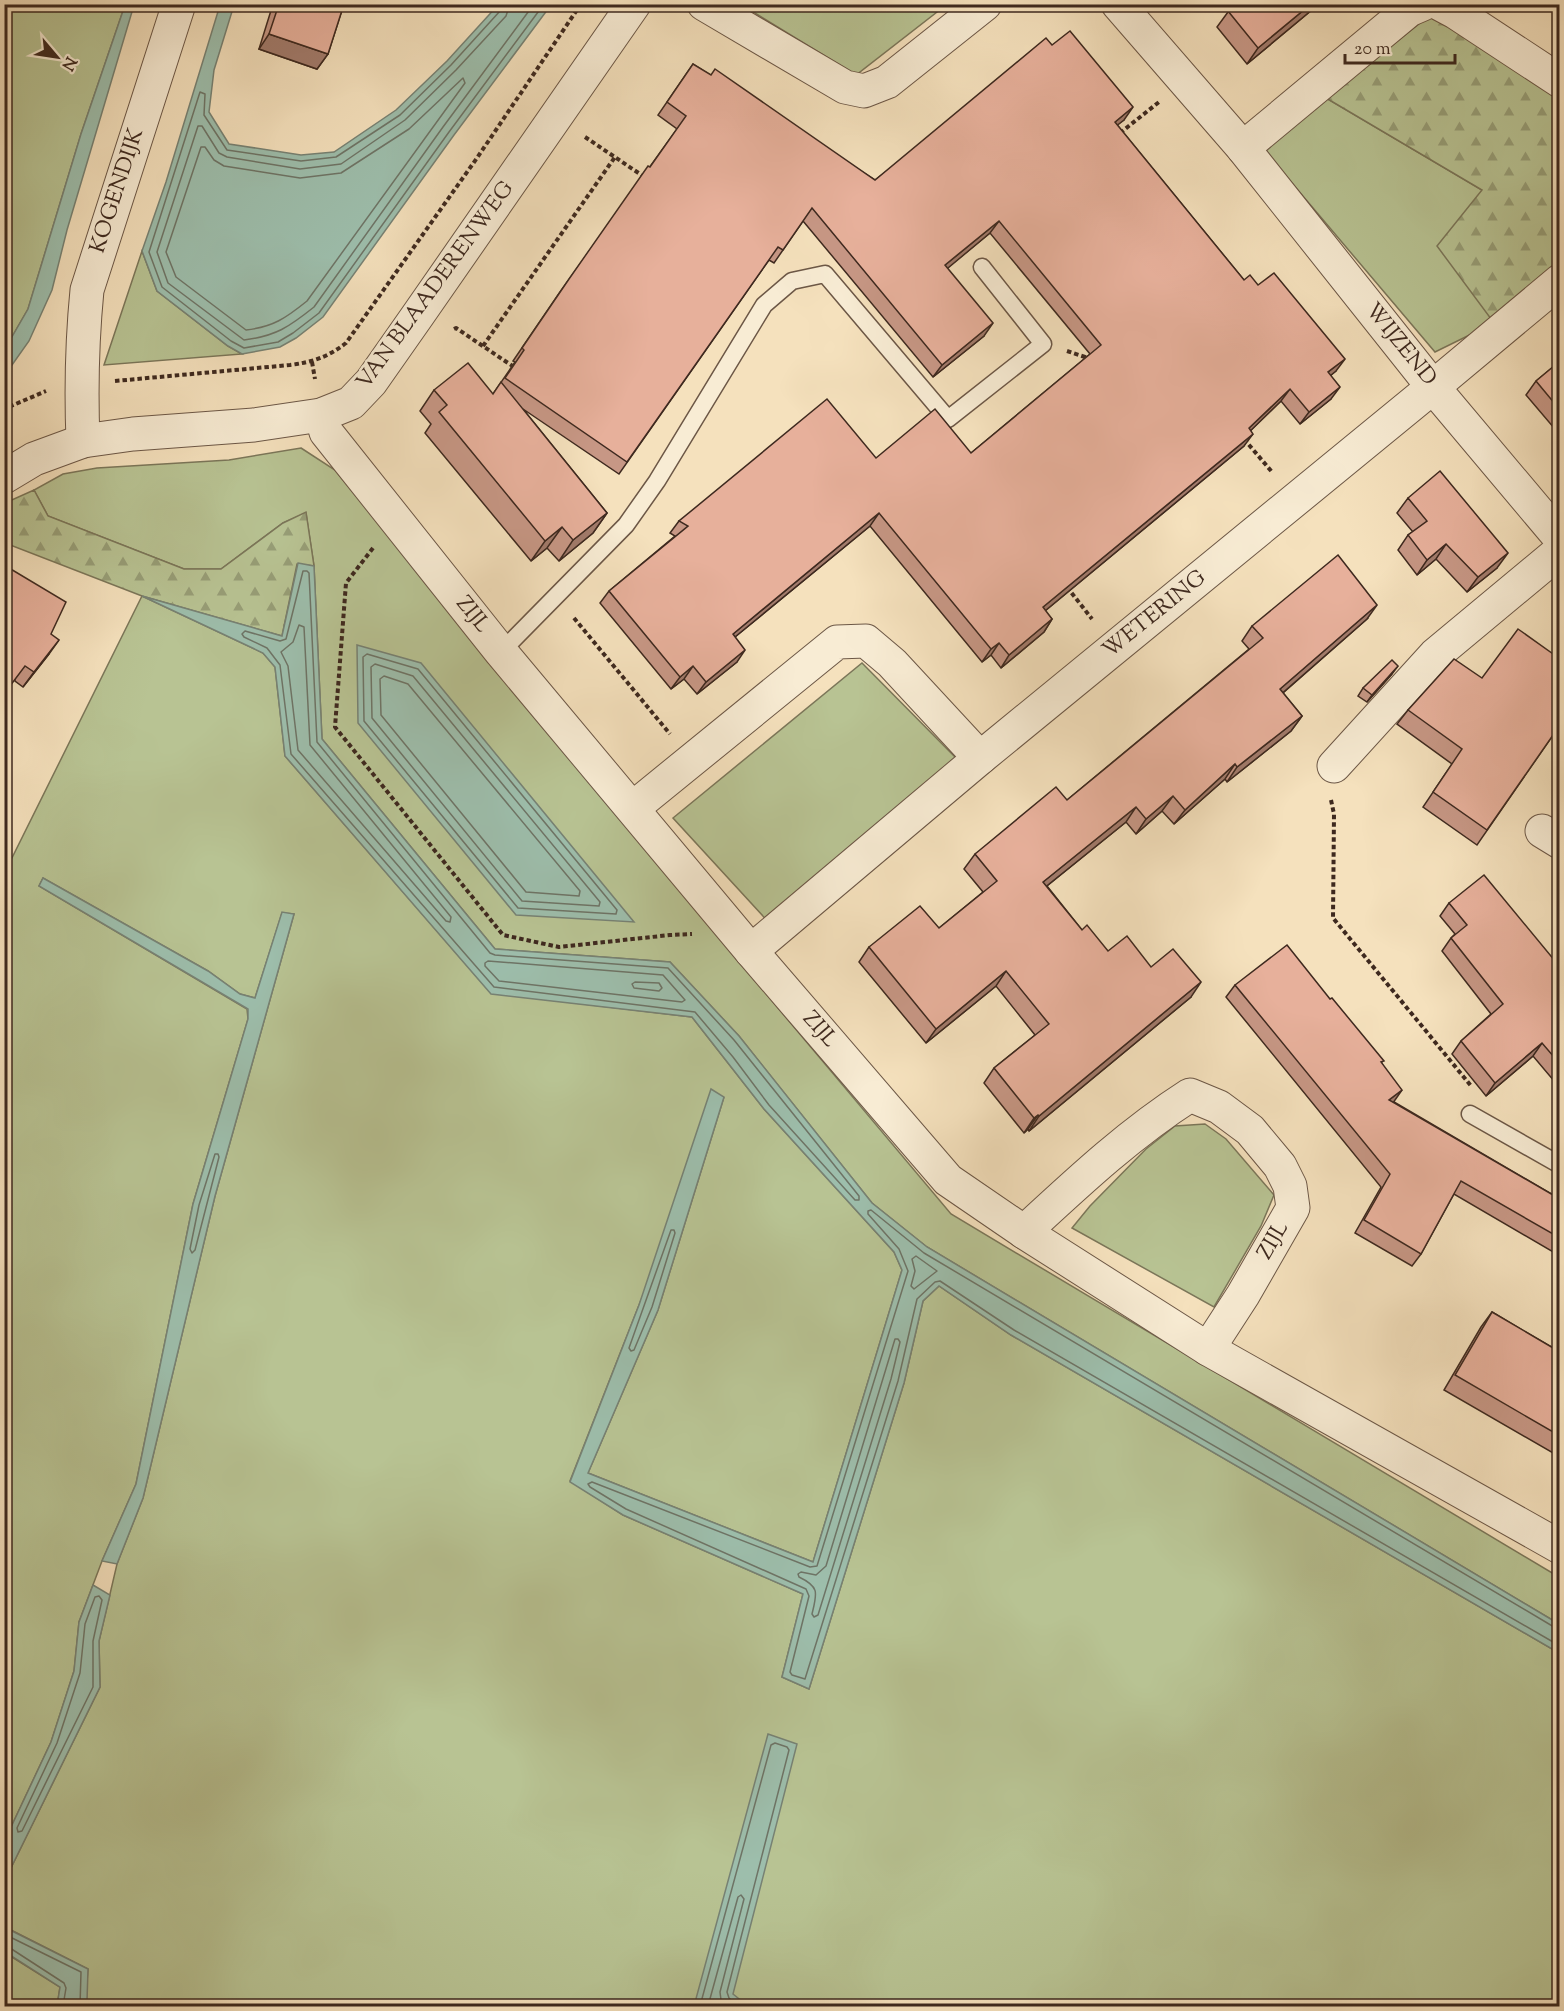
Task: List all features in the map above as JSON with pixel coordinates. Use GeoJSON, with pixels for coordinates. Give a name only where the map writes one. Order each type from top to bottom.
{"type":"FeatureCollection","features":[{"type":"Feature","properties":{"kind":"street","name":"KOGENDIJK"},"geometry":{"type":"LineString","coordinates":[[83,441],[82,333],[87,290],[179,4]]}},
{"type":"Feature","properties":{"kind":"street","name":"VAN BLAADERENWEG"},"geometry":{"type":"LineString","coordinates":[[83,441],[321,416],[351,403],[371,382],[634,4]]}},
{"type":"Feature","properties":{"kind":"street"},"geometry":{"type":"LineString","coordinates":[[704,4],[845,87],[864,91],[887,82],[985,4]]}},
{"type":"Feature","properties":{"kind":"street","name":"WIJZEND"},"geometry":{"type":"LineString","coordinates":[[1118,4],[1244,148],[1433,387],[1560,538]]}},
{"type":"Feature","properties":{"kind":"street"},"geometry":{"type":"LineString","coordinates":[[1244,148],[1409,10],[1423,4]]}},
{"type":"Feature","properties":{"kind":"street"},"geometry":{"type":"LineString","coordinates":[[1440,4],[1560,81]]}},
{"type":"Feature","properties":{"kind":"street","name":"WETERING"},"geometry":{"type":"LineString","coordinates":[[743,942],[980,758],[1560,281]]}},
{"type":"Feature","properties":{"kind":"street","name":"ZIJL"},"geometry":{"type":"LineString","coordinates":[[321,416],[326,432],[501,652],[743,942],[948,1180],[1024,1232],[1208,1349],[1560,1547]]}},
{"type":"Feature","properties":{"kind":"street"},"geometry":{"type":"LineString","coordinates":[[4,477],[34,459],[83,441]]}},
{"type":"Feature","properties":{"kind":"street"},"geometry":{"type":"LineString","coordinates":[[1334,766],[1435,655],[1560,551]]}},
{"type":"Feature","properties":{"kind":"street"},"geometry":{"type":"LineString","coordinates":[[633,808],[837,642],[866,641],[892,663],[980,758]]}},
{"type":"Feature","properties":{"kind":"street","name":"ZIJL"},"geometry":{"type":"LineString","coordinates":[[1024,1232],[1095,1167],[1164,1111],[1190,1095],[1219,1107],[1250,1130],[1280,1166],[1290,1186],[1293,1208],[1243,1295],[1208,1349]]}},
{"type":"Feature","properties":{"kind":"lane"},"geometry":{"type":"LineString","coordinates":[[501,652],[626,525],[657,481],[764,305],[792,281],[825,274],[948,419],[1043,343],[982,267]]}},
{"type":"Feature","properties":{"kind":"lane"},"geometry":{"type":"LineString","coordinates":[[1470,1114],[1560,1165]]}},
{"type":"Feature","properties":{"kind":"path","name":"VAN BLAADERENWEG"},"geometry":{"type":"LineString","coordinates":[[81,383],[290,365],[312,362],[329,356],[337,350],[346,342],[477,158],[581,4]]}},
{"type":"Feature","properties":{"kind":"path"},"geometry":{"type":"LineString","coordinates":[[1112,139],[1185,82]]}},
{"type":"Feature","properties":{"kind":"path"},"geometry":{"type":"LineString","coordinates":[[555,117],[652,183]]}},
{"type":"Feature","properties":{"kind":"path"},"geometry":{"type":"LineString","coordinates":[[483,346],[615,157]]}},
{"type":"Feature","properties":{"kind":"path"},"geometry":{"type":"LineString","coordinates":[[449,337],[456,328],[523,373]]}},
{"type":"Feature","properties":{"kind":"path"},"geometry":{"type":"LineString","coordinates":[[1043,343],[1085,357],[1092,365]]}},
{"type":"Feature","properties":{"kind":"path"},"geometry":{"type":"LineString","coordinates":[[4,412],[32,396],[81,383]]}},
{"type":"Feature","properties":{"kind":"path"},"geometry":{"type":"LineString","coordinates":[[1239,433],[1296,500]]}},
{"type":"Feature","properties":{"kind":"path"},"geometry":{"type":"LineString","coordinates":[[396,519],[346,583],[335,727],[503,935],[559,947],[670,935],[743,942]]}},
{"type":"Feature","properties":{"kind":"path"},"geometry":{"type":"LineString","coordinates":[[1066,585],[1115,648]]}},
{"type":"Feature","properties":{"kind":"path"},"geometry":{"type":"LineString","coordinates":[[556,596],[691,760]]}},
{"type":"Feature","properties":{"kind":"path"},"geometry":{"type":"LineString","coordinates":[[1334,766],[1330,792],[1334,813],[1333,918],[1477,1093],[1470,1114]]}},
{"type":"Feature","properties":{"kind":"green space"},"geometry":{"type":"Polygon","coordinates":[[[5,5],[125,5],[81,134],[28,309],[5,349],[5,5]]]}},
{"type":"Feature","properties":{"kind":"green space"},"geometry":{"type":"Polygon","coordinates":[[[742,5],[946,5],[856,75],[742,5]]]}},
{"type":"Feature","properties":{"kind":"green space"},"geometry":{"type":"Polygon","coordinates":[[[1434,12],[1559,97],[1559,268],[1494,323],[1437,246],[1482,190],[1326,98],[1434,12]]]}},
{"type":"Feature","properties":{"kind":"green space"},"geometry":{"type":"Polygon","coordinates":[[[1326,98],[1482,190],[1494,323],[1435,352],[1263,149],[1326,98]]]}},
{"type":"Feature","properties":{"kind":"green space"},"geometry":{"type":"Polygon","coordinates":[[[142,251],[157,291],[228,346],[242,354],[104,365],[142,251]]]}},
{"type":"Feature","properties":{"kind":"green space"},"geometry":{"type":"Polygon","coordinates":[[[301,448],[335,470],[736,958],[951,1214],[1559,1577],[1559,1624],[927,1247],[872,1203],[739,1036],[670,962],[495,949],[322,739],[314,566],[306,513],[283,523],[221,569],[184,569],[48,516],[34,490],[63,474],[97,468],[229,460],[301,448]]]}},
{"type":"Feature","properties":{"kind":"green space"},"geometry":{"type":"Polygon","coordinates":[[[34,490],[48,516],[184,569],[221,569],[283,523],[306,512],[314,566],[297,564],[282,636],[142,596],[5,543],[5,503],[34,490]]]}},
{"type":"Feature","properties":{"kind":"green space"},"geometry":{"type":"Polygon","coordinates":[[[142,596],[263,653],[275,667],[285,756],[491,993],[692,1017],[764,1109],[894,1252],[902,1270],[813,1562],[588,1473],[658,1310],[724,1097],[570,1481],[623,1515],[803,1594],[782,1677],[809,1689],[904,1383],[923,1301],[939,1286],[1011,1335],[1559,1653],[1559,2006],[85,2006],[88,1969],[5,1927],[5,1880],[100,1687],[99,1641],[117,1564],[143,1498],[215,1196],[294,914],[282,913],[255,998],[240,994],[208,971],[43,878],[39,886],[247,1009],[248,1019],[193,1204],[136,1484],[102,1561],[79,1622],[74,1671],[51,1742],[5,1840],[5,872],[142,596]]]}},
{"type":"Feature","properties":{"kind":"green space"},"geometry":{"type":"Polygon","coordinates":[[[862,663],[958,760],[773,927],[673,818],[862,663]]]}},
{"type":"Feature","properties":{"kind":"green space"},"geometry":{"type":"Polygon","coordinates":[[[1205,1124],[1226,1139],[1274,1195],[1261,1226],[1214,1307],[1072,1228],[1090,1206],[1146,1149],[1175,1126],[1205,1124]]]}},
{"type":"Feature","properties":{"kind":"green space"},"geometry":{"type":"Polygon","coordinates":[[[4,1952],[60,1987],[57,2006],[5,2006],[4,1952]]]}},
{"type":"Feature","properties":{"kind":"water"},"geometry":{"type":"Polygon","coordinates":[[[125,5],[134,5],[67,230],[52,290],[29,341],[5,372],[5,349],[28,309],[81,134],[125,5]]]}},
{"type":"Feature","properties":{"kind":"water"},"geometry":{"type":"Polygon","coordinates":[[[220,5],[234,5],[214,70],[209,112],[229,144],[301,155],[334,152],[396,110],[447,61],[498,5],[551,5],[323,317],[280,347],[242,354],[228,346],[157,291],[142,251],[166,182],[220,5]]]}},
{"type":"Feature","properties":{"kind":"water"},"geometry":{"type":"Polygon","coordinates":[[[298,563],[314,566],[322,739],[495,949],[670,962],[739,1036],[872,1203],[927,1247],[1559,1624],[1559,1653],[1011,1335],[939,1286],[923,1301],[904,1383],[809,1689],[782,1677],[803,1594],[623,1515],[570,1482],[639,1305],[711,1089],[724,1097],[658,1310],[588,1473],[813,1562],[902,1270],[894,1252],[764,1109],[692,1017],[491,994],[285,756],[275,667],[263,653],[142,596],[282,636],[298,563]]]}},
{"type":"Feature","properties":{"kind":"water"},"geometry":{"type":"Polygon","coordinates":[[[357,645],[421,663],[634,922],[516,915],[358,723],[357,645]]]}},
{"type":"Feature","properties":{"kind":"water"},"geometry":{"type":"Polygon","coordinates":[[[43,878],[208,971],[240,994],[255,998],[282,912],[294,914],[215,1196],[143,1498],[117,1564],[102,1561],[136,1484],[193,1204],[248,1019],[248,1009],[39,886],[43,878]]]}},
{"type":"Feature","properties":{"kind":"water"},"geometry":{"type":"Polygon","coordinates":[[[93,1585],[110,1595],[99,1641],[100,1687],[5,1880],[5,1840],[51,1742],[74,1671],[79,1622],[93,1585]]]}},
{"type":"Feature","properties":{"kind":"water"},"geometry":{"type":"Polygon","coordinates":[[[768,1734],[797,1744],[733,1994],[748,2006],[694,2006],[768,1734]]]}},
{"type":"Feature","properties":{"kind":"water"},"geometry":{"type":"Polygon","coordinates":[[[4,1927],[88,1969],[86,2006],[57,2006],[60,1987],[5,1952],[4,1927]]]}},
{"type":"Feature","properties":{"kind":"building"},"geometry":{"type":"Polygon","coordinates":[[[279,4],[344,4],[328,54],[269,34],[279,4]]]}},
{"type":"Feature","properties":{"kind":"building"},"geometry":{"type":"Polygon","coordinates":[[[1236,4],[1311,4],[1258,48],[1228,11],[1236,4]]]}},
{"type":"Feature","properties":{"kind":"building"},"geometry":{"type":"Polygon","coordinates":[[[1070,31],[1133,107],[1115,122],[1244,280],[1250,275],[1258,285],[1274,273],[1345,359],[1328,372],[1340,387],[1309,412],[1290,389],[1249,428],[1253,434],[1043,607],[1052,619],[1009,655],[999,643],[991,649],[879,513],[733,634],[745,650],[706,682],[693,666],[680,677],[609,591],[688,526],[679,521],[827,399],[876,458],[935,409],[971,453],[1101,345],[999,221],[945,265],[993,323],[942,365],[812,208],[783,250],[778,247],[627,462],[505,378],[524,350],[522,348],[569,279],[686,116],[667,102],[693,64],[711,75],[715,69],[875,180],[1046,38],[1052,45],[1070,31]]]}},
{"type":"Feature","properties":{"kind":"building"},"geometry":{"type":"Polygon","coordinates":[[[1560,361],[1560,410],[1536,381],[1560,361]]]}},
{"type":"Feature","properties":{"kind":"building"},"geometry":{"type":"Polygon","coordinates":[[[468,363],[493,394],[501,382],[607,513],[573,540],[562,527],[545,541],[439,412],[447,405],[434,390],[468,363]]]}},
{"type":"Feature","properties":{"kind":"building"},"geometry":{"type":"Polygon","coordinates":[[[1440,471],[1508,553],[1478,577],[1446,544],[1427,560],[1408,535],[1427,521],[1408,498],[1440,471]]]}},
{"type":"Feature","properties":{"kind":"building"},"geometry":{"type":"Polygon","coordinates":[[[1338,555],[1377,605],[1280,689],[1302,716],[1237,767],[1235,764],[1185,810],[1173,796],[1146,819],[1136,807],[1043,882],[1082,930],[1087,925],[1108,951],[1127,936],[1151,967],[1173,949],[1201,982],[1034,1118],[994,1068],[1049,1024],[1006,971],[936,1029],[869,947],[920,906],[939,928],[997,881],[975,854],[1056,787],[1067,800],[1112,763],[1263,638],[1252,626],[1338,555]]]}},
{"type":"Feature","properties":{"kind":"building"},"geometry":{"type":"Polygon","coordinates":[[[4,565],[66,602],[51,634],[59,640],[34,672],[25,666],[4,694],[4,565]]]}},
{"type":"Feature","properties":{"kind":"building"},"geometry":{"type":"Polygon","coordinates":[[[1518,629],[1556,656],[1560,650],[1560,725],[1487,830],[1433,792],[1462,749],[1408,710],[1454,659],[1482,678],[1518,629]]]}},
{"type":"Feature","properties":{"kind":"building"},"geometry":{"type":"Polygon","coordinates":[[[1392,660],[1398,666],[1372,695],[1363,688],[1392,660]]]}},
{"type":"Feature","properties":{"kind":"building"},"geometry":{"type":"Polygon","coordinates":[[[1484,875],[1560,967],[1560,1064],[1542,1043],[1495,1083],[1461,1041],[1503,1004],[1451,938],[1467,925],[1449,903],[1484,875]]]}},
{"type":"Feature","properties":{"kind":"building"},"geometry":{"type":"Polygon","coordinates":[[[1287,945],[1384,1061],[1381,1062],[1402,1090],[1389,1100],[1560,1199],[1560,1238],[1461,1181],[1421,1254],[1364,1220],[1390,1174],[1235,985],[1287,945]]]}},
{"type":"Feature","properties":{"kind":"building"},"geometry":{"type":"Polygon","coordinates":[[[1492,1312],[1560,1352],[1560,1436],[1455,1375],[1492,1312]]]}}]}
